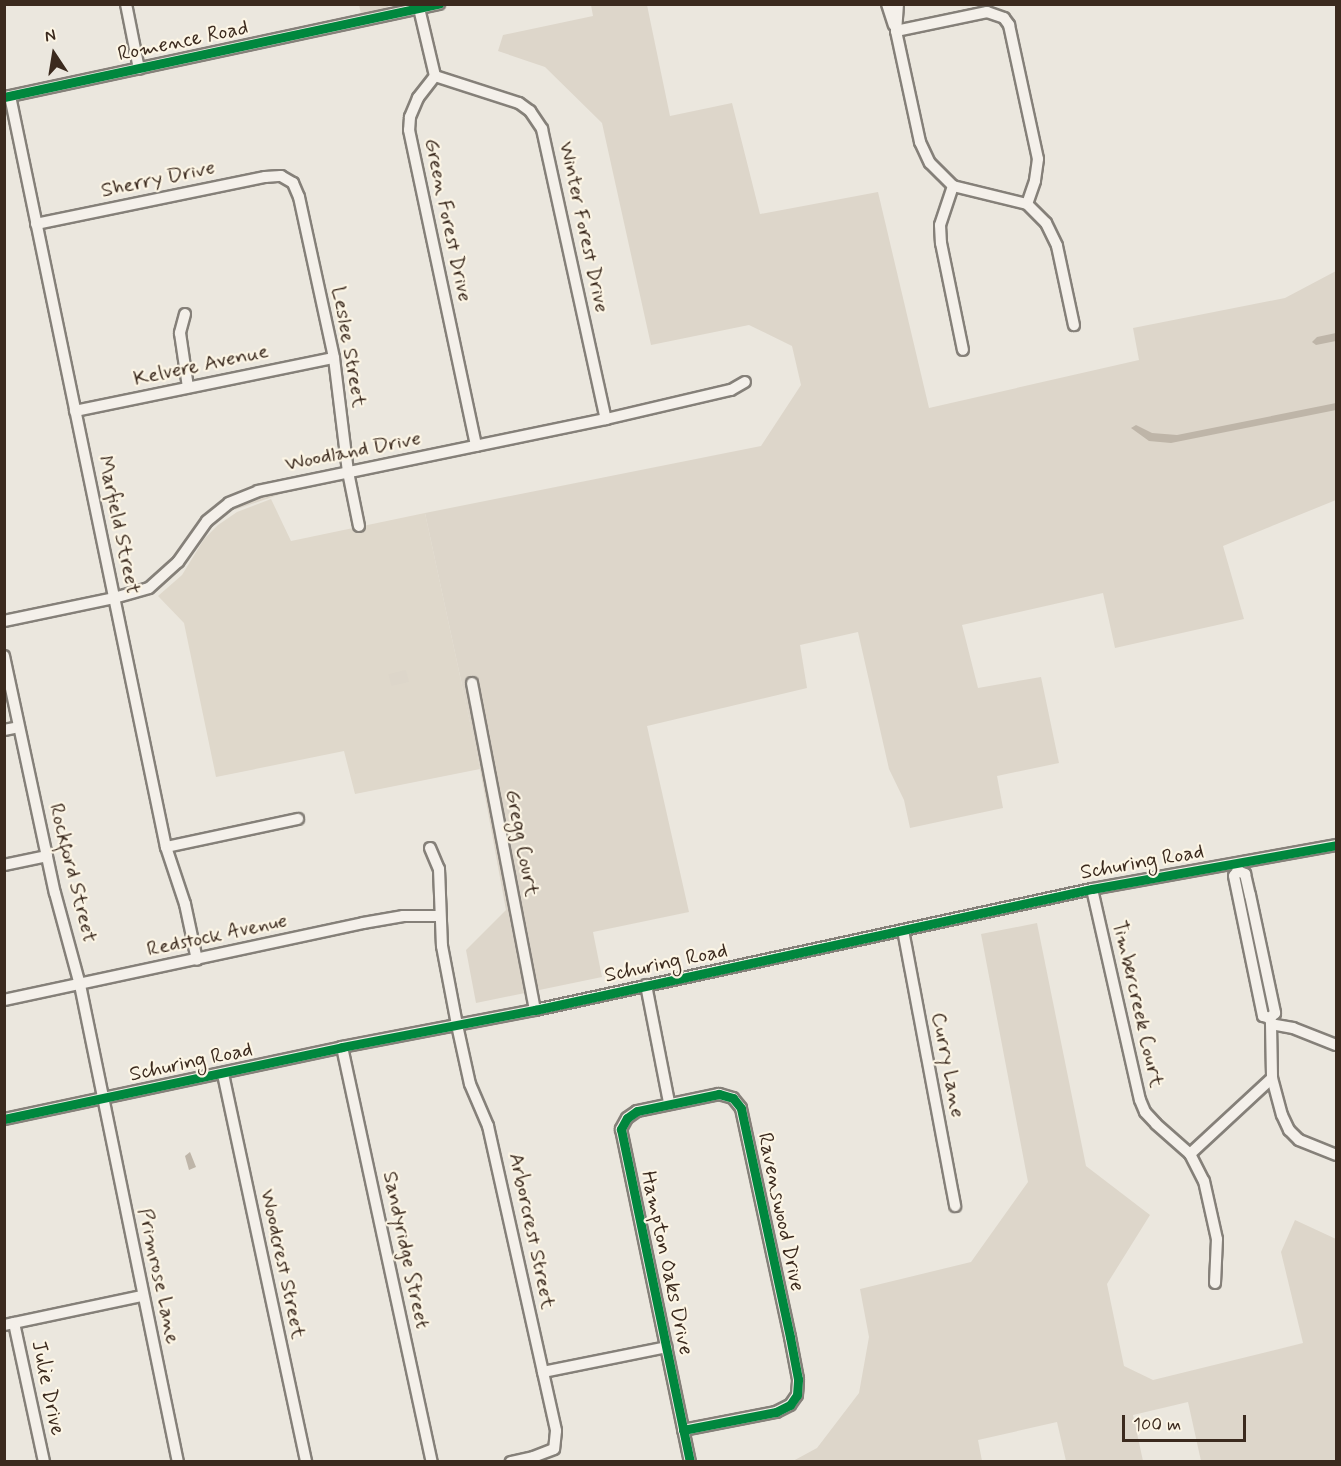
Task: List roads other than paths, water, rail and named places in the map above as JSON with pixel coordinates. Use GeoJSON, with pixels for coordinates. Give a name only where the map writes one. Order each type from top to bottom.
{"type":"FeatureCollection","features":[{"type":"Feature","properties":{"kind":"street"},"geometry":{"type":"LineString","coordinates":[[126,4],[139,69]]}},
{"type":"Feature","properties":{"kind":"street","name":"Romence Road"},"geometry":{"type":"LineString","coordinates":[[7,96],[419,6],[439,4]]}},
{"type":"Feature","properties":{"kind":"street"},"geometry":{"type":"LineString","coordinates":[[887,4],[896,31],[920,142],[930,163],[953,186],[1027,204],[1046,223],[1057,246],[1074,325]]}},
{"type":"Feature","properties":{"kind":"street"},"geometry":{"type":"LineString","coordinates":[[896,31],[898,4]]}},
{"type":"Feature","properties":{"kind":"street"},"geometry":{"type":"LineString","coordinates":[[419,6],[435,76]]}},
{"type":"Feature","properties":{"kind":"street"},"geometry":{"type":"LineString","coordinates":[[896,31],[987,12],[1004,18],[1009,25],[1038,159],[1035,181],[1027,204]]}},
{"type":"Feature","properties":{"kind":"street","name":"Winter Forest Drive"},"geometry":{"type":"LineString","coordinates":[[435,76],[519,103],[530,111],[542,129],[606,419]]}},
{"type":"Feature","properties":{"kind":"street","name":"Green Forest Drive"},"geometry":{"type":"LineString","coordinates":[[435,76],[418,98],[410,117],[409,130],[476,446]]}},
{"type":"Feature","properties":{"kind":"street","name":"Marfield Street"},"geometry":{"type":"LineString","coordinates":[[7,96],[36,224],[166,847],[185,904],[197,960]]}},
{"type":"Feature","properties":{"kind":"street","name":"Sherry Drive"},"geometry":{"type":"LineString","coordinates":[[36,224],[265,177],[280,176],[288,179]]}},
{"type":"Feature","properties":{"kind":"street","name":"Leslee Street"},"geometry":{"type":"LineString","coordinates":[[288,179],[296,186],[299,197],[334,358],[348,472],[359,526]]}},
{"type":"Feature","properties":{"kind":"street"},"geometry":{"type":"LineString","coordinates":[[953,186],[940,225],[941,243],[963,350]]}},
{"type":"Feature","properties":{"kind":"street"},"geometry":{"type":"LineString","coordinates":[[185,314],[180,333],[188,387]]}},
{"type":"Feature","properties":{"kind":"street","name":"Kelvere Avenue"},"geometry":{"type":"LineString","coordinates":[[75,411],[334,358]]}},
{"type":"Feature","properties":{"kind":"street","name":"Woodland Drive"},"geometry":{"type":"LineString","coordinates":[[4,621],[114,598],[150,588],[160,582],[178,562],[207,521],[229,503],[276,486],[606,419],[731,390],[745,382]]}},
{"type":"Feature","properties":{"kind":"street","name":"Rockford Street"},"geometry":{"type":"LineString","coordinates":[[4,656],[47,856],[80,985],[102,1099]]}},
{"type":"Feature","properties":{"kind":"street","name":"Gregg Court"},"geometry":{"type":"LineString","coordinates":[[472,683],[535,1010]]}},
{"type":"Feature","properties":{"kind":"street"},"geometry":{"type":"LineString","coordinates":[[4,730],[19,727]]}},
{"type":"Feature","properties":{"kind":"street"},"geometry":{"type":"LineString","coordinates":[[166,847],[298,819]]}},
{"type":"Feature","properties":{"kind":"street","name":"Schuring Road"},"geometry":{"type":"LineString","coordinates":[[4,1119],[342,1047],[535,1010],[1092,890],[1237,867],[1336,845]]}},
{"type":"Feature","properties":{"kind":"street","name":"Arborcrest Street"},"geometry":{"type":"LineString","coordinates":[[430,848],[439,869],[439,916],[457,1025],[470,1084],[488,1126],[556,1431],[554,1449],[533,1457],[511,1461]]}},
{"type":"Feature","properties":{"kind":"street"},"geometry":{"type":"LineString","coordinates":[[4,866],[47,856]]}},
{"type":"Feature","properties":{"kind":"street"},"geometry":{"type":"LineString","coordinates":[[1237,867],[1245,874],[1275,1013],[1271,1021],[1272,1078],[1282,1115],[1289,1130],[1299,1140],[1336,1155]]}},
{"type":"Feature","properties":{"kind":"street","name":"Timbercreek Court"},"geometry":{"type":"LineString","coordinates":[[1092,890],[1140,1100],[1145,1112],[1156,1124],[1190,1154],[1204,1181],[1217,1239],[1215,1283]]}},
{"type":"Feature","properties":{"kind":"street","name":"Redstock Avenue"},"geometry":{"type":"LineString","coordinates":[[4,1000],[363,923],[403,916],[439,916]]}},
{"type":"Feature","properties":{"kind":"street","name":"Curry Lane"},"geometry":{"type":"LineString","coordinates":[[903,930],[955,1206]]}},
{"type":"Feature","properties":{"kind":"street"},"geometry":{"type":"LineString","coordinates":[[646,985],[669,1102]]}},
{"type":"Feature","properties":{"kind":"street"},"geometry":{"type":"LineString","coordinates":[[1271,1021],[1336,1044]]}},
{"type":"Feature","properties":{"kind":"street","name":"Sandyridge Street"},"geometry":{"type":"LineString","coordinates":[[342,1047],[432,1461]]}},
{"type":"Feature","properties":{"kind":"street","name":"Woodcrest Street"},"geometry":{"type":"LineString","coordinates":[[223,1074],[306,1461]]}},
{"type":"Feature","properties":{"kind":"street"},"geometry":{"type":"LineString","coordinates":[[1190,1154],[1272,1078]]}},
{"type":"Feature","properties":{"kind":"street","name":"Ravenswood Drive"},"geometry":{"type":"LineString","coordinates":[[669,1102],[719,1094],[733,1098],[741,1108],[798,1379],[794,1400],[776,1412],[683,1430]]}},
{"type":"Feature","properties":{"kind":"street","name":"Primrose Lane"},"geometry":{"type":"LineString","coordinates":[[102,1099],[178,1461]]}},
{"type":"Feature","properties":{"kind":"street","name":"Hampton Oaks Drive"},"geometry":{"type":"LineString","coordinates":[[669,1102],[637,1111],[627,1118],[621,1129],[690,1461]]}},
{"type":"Feature","properties":{"kind":"street"},"geometry":{"type":"LineString","coordinates":[[9,1324],[142,1296]]}},
{"type":"Feature","properties":{"kind":"street","name":"Julie Drive"},"geometry":{"type":"LineString","coordinates":[[9,1324],[44,1461]]}},
{"type":"Feature","properties":{"kind":"street"},"geometry":{"type":"LineString","coordinates":[[543,1372],[667,1347]]}}]}
